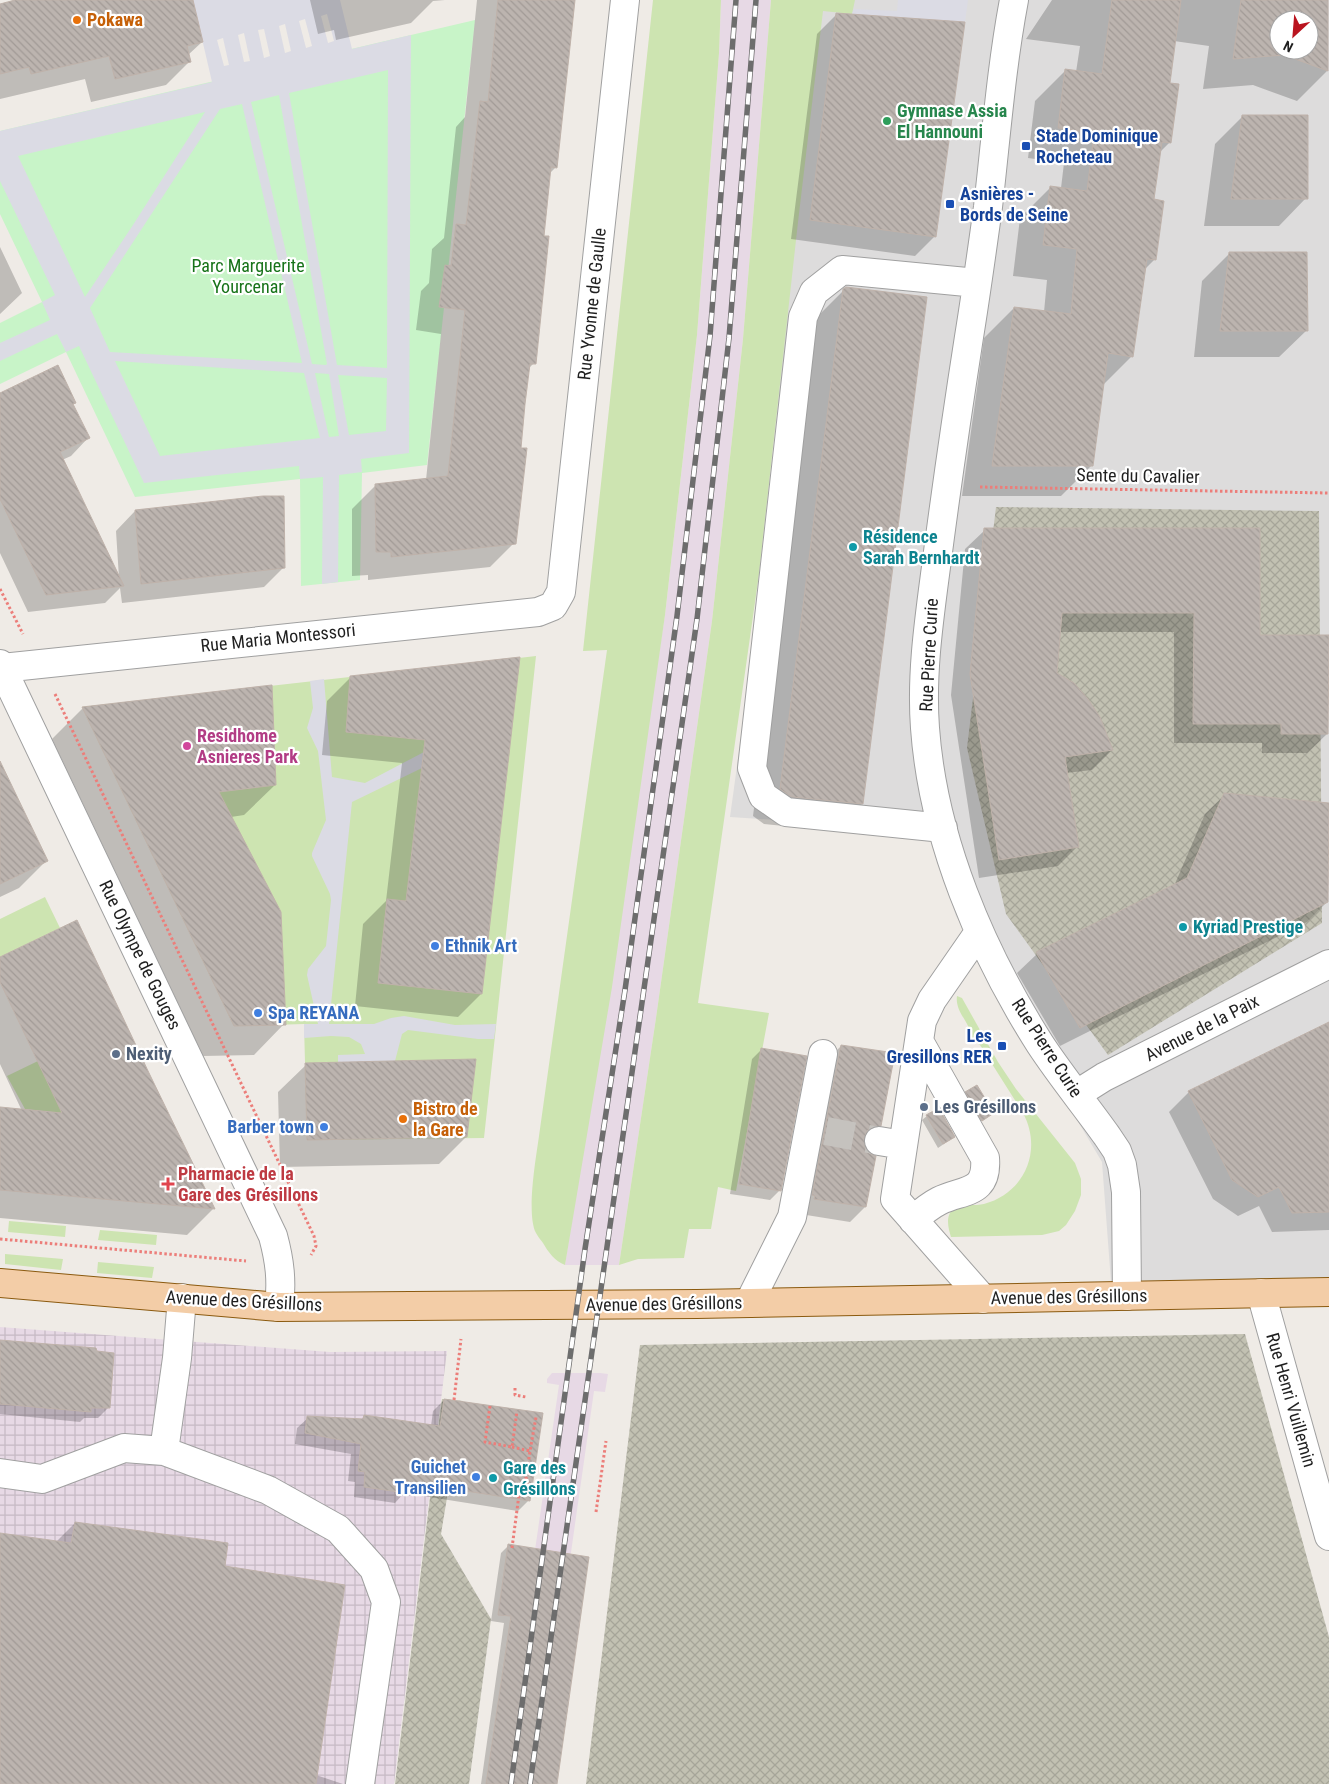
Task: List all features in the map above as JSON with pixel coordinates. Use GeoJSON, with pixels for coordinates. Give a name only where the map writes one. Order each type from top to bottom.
{"type":"FeatureCollection","features":[{"type":"Feature","properties":{"kind":"main road","name":"Avenue des Grésillons"},"geometry":{"type":"LineString","coordinates":[[0,1283],[280,1307],[983,1299],[1329,1292]]}},
{"type":"Feature","properties":{"kind":"street","name":"Rue Yvonne de Gaulle"},"geometry":{"type":"LineString","coordinates":[[553,606],[561,592],[625,0]]}},
{"type":"Feature","properties":{"kind":"street","name":"Rue Pierre Curie"},"geometry":{"type":"LineString","coordinates":[[1014,0],[1005,48],[988,208],[946,486],[928,626],[924,676],[925,728],[932,776],[943,828],[966,902],[979,932],[1041,1045],[1107,1136],[1117,1151],[1122,1165],[1126,1192],[1127,1296]]}},
{"type":"Feature","properties":{"kind":"street"},"geometry":{"type":"LineString","coordinates":[[943,828],[786,812],[763,796],[752,768],[803,317],[814,292],[842,270],[977,283]]}},
{"type":"Feature","properties":{"kind":"street","name":"Rue Maria Montessori"},"geometry":{"type":"LineString","coordinates":[[1,666],[538,612],[553,606]]}},
{"type":"Feature","properties":{"kind":"street","name":"Rue Olympe de Gouges"},"geometry":{"type":"LineString","coordinates":[[1,666],[274,1236],[280,1260],[282,1285],[280,1307]]}},
{"type":"Feature","properties":{"kind":"street"},"geometry":{"type":"LineString","coordinates":[[979,932],[926,1011],[891,1143],[894,1199],[983,1299]]}},
{"type":"Feature","properties":{"kind":"street","name":"Avenue de la Paix"},"geometry":{"type":"LineString","coordinates":[[1077,1094],[1104,1077],[1329,964]]}},
{"type":"Feature","properties":{"kind":"street"},"geometry":{"type":"LineString","coordinates":[[913,1220],[938,1202],[972,1191],[979,1184],[986,1167],[985,1158],[919,1041]]}},
{"type":"Feature","properties":{"kind":"street"},"geometry":{"type":"LineString","coordinates":[[749,1302],[792,1217],[818,1129],[823,1054]]}},
{"type":"Feature","properties":{"kind":"street","name":"Rue Henri Vuillemin"},"geometry":{"type":"LineString","coordinates":[[1262,1293],[1329,1536]]}},
{"type":"Feature","properties":{"kind":"street"},"geometry":{"type":"LineString","coordinates":[[164,1451],[177,1358],[182,1298]]}},
{"type":"Feature","properties":{"kind":"street"},"geometry":{"type":"LineString","coordinates":[[0,1473],[42,1478],[124,1448],[164,1451],[268,1490],[338,1529],[374,1569],[386,1602],[360,1784]]}},
{"type":"Feature","properties":{"kind":"path","name":"Sente du Cavalier"},"geometry":{"type":"LineString","coordinates":[[946,486],[1329,493]]}},
{"type":"Feature","properties":{"kind":"path"},"geometry":{"type":"LineString","coordinates":[[0,589],[25,638]]}},
{"type":"Feature","properties":{"kind":"path"},"geometry":{"type":"LineString","coordinates":[[55,693],[314,1236],[316,1246],[312,1255],[307,1258]]}},
{"type":"Feature","properties":{"kind":"path"},"geometry":{"type":"LineString","coordinates":[[0,1239],[249,1262]]}},
{"type":"Feature","properties":{"kind":"path"},"geometry":{"type":"LineString","coordinates":[[454,1400],[465,1306]]}},
{"type":"Feature","properties":{"kind":"path"},"geometry":{"type":"LineString","coordinates":[[515,1388],[515,1394],[526,1397]]}},
{"type":"Feature","properties":{"kind":"path"},"geometry":{"type":"LineString","coordinates":[[490,1406],[485,1442],[530,1451]]}},
{"type":"Feature","properties":{"kind":"path"},"geometry":{"type":"LineString","coordinates":[[512,1447],[517,1411]]}},
{"type":"Feature","properties":{"kind":"path"},"geometry":{"type":"LineString","coordinates":[[528,1488],[526,1479],[536,1417]]}},
{"type":"Feature","properties":{"kind":"path"},"geometry":{"type":"LineString","coordinates":[[596,1512],[606,1441]]}},
{"type":"Feature","properties":{"kind":"path"},"geometry":{"type":"LineString","coordinates":[[512,1548],[520,1487],[526,1479]]}},
{"type":"Feature","properties":{"kind":"shaded area"},"geometry":{"type":"Polygon","coordinates":[[[193,0],[340,0],[352,49],[411,35],[409,453],[361,459],[362,472],[339,475],[338,582],[322,584],[323,477],[300,479],[299,466],[144,483],[79,346],[66,352],[57,334],[0,361],[0,343],[50,320],[42,302],[55,295],[0,181],[0,131],[212,82],[193,0]],[[327,14],[321,16],[328,43],[334,41],[327,14]],[[305,19],[299,21],[306,48],[312,46],[305,19]],[[285,24],[279,26],[285,53],[291,51],[285,24]],[[264,29],[258,30],[264,58],[270,56],[264,29]],[[244,33],[238,35],[244,62],[250,61],[244,33]],[[223,38],[217,40],[224,66],[229,65],[223,38]],[[388,70],[289,93],[337,365],[387,368],[388,70]],[[279,95],[251,102],[312,364],[326,365],[279,95]],[[242,104],[220,109],[90,308],[110,352],[302,363],[242,104]],[[205,112],[18,156],[85,297],[205,112]],[[115,361],[160,456],[320,438],[304,373],[115,361]],[[315,373],[329,437],[339,436],[329,374],[315,373]],[[338,375],[349,435],[386,431],[387,378],[338,375]]]}},
{"type":"Feature","properties":{"kind":"shaded area"},"geometry":{"type":"Polygon","coordinates":[[[721,0],[771,0],[743,339],[712,621],[619,1265],[565,1265],[665,615],[697,335],[719,53],[721,0]]]}},
{"type":"Feature","properties":{"kind":"shaded area"},"geometry":{"type":"Polygon","coordinates":[[[812,0],[1329,0],[1329,1282],[1219,1284],[1111,1282],[1102,1162],[956,916],[928,830],[730,817],[764,570],[812,0]]]}},
{"type":"Feature","properties":{"kind":"shaded area"},"geometry":{"type":"Polygon","coordinates":[[[898,0],[968,0],[965,22],[852,14],[854,9],[897,11],[898,0]]]}},
{"type":"Feature","properties":{"kind":"shaded area"},"geometry":{"type":"Polygon","coordinates":[[[996,507],[1319,511],[1322,923],[1108,1055],[1006,914],[967,748],[996,507]]]}},
{"type":"Feature","properties":{"kind":"shaded area"},"geometry":{"type":"Polygon","coordinates":[[[324,679],[332,777],[365,783],[424,752],[422,768],[352,802],[329,1024],[374,1024],[404,1016],[455,1025],[496,1024],[494,1039],[478,1039],[408,1030],[402,1034],[395,1061],[338,1063],[338,1055],[365,1054],[361,1044],[349,1037],[304,1038],[304,1024],[318,1024],[307,975],[308,969],[326,946],[331,900],[312,856],[326,820],[318,751],[307,728],[313,708],[310,681],[324,679]]]}},
{"type":"Feature","properties":{"kind":"shaded area"},"geometry":{"type":"Polygon","coordinates":[[[0,1327],[330,1352],[447,1351],[394,1784],[0,1784],[0,1327]]]}},
{"type":"Feature","properties":{"kind":"shaded area"},"geometry":{"type":"Polygon","coordinates":[[[1245,1334],[1329,1637],[1329,1784],[586,1784],[640,1345],[1245,1334]]]}},
{"type":"Feature","properties":{"kind":"shaded area"},"geometry":{"type":"Polygon","coordinates":[[[552,1373],[608,1374],[605,1392],[594,1391],[538,1784],[501,1784],[559,1385],[547,1383],[547,1379],[552,1373]]]}},
{"type":"Feature","properties":{"kind":"shaded area"},"geometry":{"type":"Polygon","coordinates":[[[442,1399],[463,1401],[441,1534],[491,1619],[469,1784],[395,1784],[442,1399]]]}},
{"type":"Feature","properties":{"kind":"green space"},"geometry":{"type":"Polygon","coordinates":[[[653,0],[721,0],[719,53],[697,335],[665,615],[612,987],[565,1265],[552,1256],[536,1233],[533,1224],[532,1200],[536,1158],[607,650],[583,651],[653,0]]]}},
{"type":"Feature","properties":{"kind":"green space"},"geometry":{"type":"Polygon","coordinates":[[[771,0],[855,0],[852,14],[823,11],[759,574],[698,1003],[769,1013],[736,1191],[718,1187],[711,1229],[689,1229],[684,1258],[638,1259],[619,1265],[712,621],[743,339],[771,0]]]}},
{"type":"Feature","properties":{"kind":"green space","name":"Parc Marguerite Yourcenar"},"geometry":{"type":"Polygon","coordinates":[[[475,20],[427,465],[362,473],[360,580],[301,586],[300,479],[135,497],[66,352],[0,384],[0,323],[42,302],[0,214],[0,131],[475,20]]]}},
{"type":"Feature","properties":{"kind":"green space"},"geometry":{"type":"Polygon","coordinates":[[[536,656],[484,1138],[307,1140],[304,1024],[234,1026],[82,707],[536,656]]]}},
{"type":"Feature","properties":{"kind":"green space"},"geometry":{"type":"Polygon","coordinates":[[[45,897],[60,928],[0,957],[0,919],[45,897]]]}},
{"type":"Feature","properties":{"kind":"green space"},"geometry":{"type":"Polygon","coordinates":[[[957,996],[962,998],[998,1062],[1016,1089],[1075,1163],[1081,1179],[1081,1195],[1075,1211],[1066,1225],[1059,1231],[1042,1235],[951,1237],[948,1222],[951,1211],[960,1206],[984,1204],[1010,1190],[1020,1180],[1026,1168],[1030,1155],[1031,1141],[1029,1127],[1023,1113],[980,1045],[970,1039],[970,1032],[958,1006],[957,996]]]}},
{"type":"Feature","properties":{"kind":"green space"},"geometry":{"type":"Polygon","coordinates":[[[38,1061],[62,1113],[25,1109],[7,1076],[38,1061]]]}},
{"type":"Feature","properties":{"kind":"green space"},"geometry":{"type":"Polygon","coordinates":[[[9,1221],[66,1226],[65,1237],[8,1232],[9,1221]]]}},
{"type":"Feature","properties":{"kind":"green space"},"geometry":{"type":"Polygon","coordinates":[[[100,1230],[157,1235],[156,1245],[98,1240],[100,1230]]]}},
{"type":"Feature","properties":{"kind":"green space"},"geometry":{"type":"Polygon","coordinates":[[[5,1254],[63,1259],[61,1270],[5,1264],[5,1254]]]}},
{"type":"Feature","properties":{"kind":"green space"},"geometry":{"type":"Polygon","coordinates":[[[98,1262],[154,1267],[152,1278],[97,1273],[98,1262]]]}},
{"type":"Feature","properties":{"kind":"building"},"geometry":{"type":"Polygon","coordinates":[[[15,0],[193,0],[203,42],[187,46],[191,62],[115,79],[109,56],[31,74],[29,67],[0,74],[0,4],[15,0]]]}},
{"type":"Feature","properties":{"kind":"building"},"geometry":{"type":"Polygon","coordinates":[[[498,0],[575,0],[557,168],[551,167],[544,236],[549,236],[536,364],[530,364],[525,404],[521,448],[527,448],[516,544],[391,557],[391,552],[376,552],[375,484],[448,476],[465,310],[439,307],[445,265],[451,266],[456,224],[466,225],[480,101],[488,102],[498,0]]]}},
{"type":"Feature","properties":{"kind":"building"},"geometry":{"type":"Polygon","coordinates":[[[1112,0],[1181,0],[1170,83],[1179,84],[1171,143],[1162,142],[1154,199],[1164,201],[1156,260],[1147,259],[1133,357],[1108,353],[1093,466],[992,466],[1014,307],[1071,314],[1077,249],[1043,245],[1050,186],[1087,191],[1094,133],[1058,128],[1065,69],[1102,74],[1112,0]]]}},
{"type":"Feature","properties":{"kind":"building"},"geometry":{"type":"Polygon","coordinates":[[[1241,0],[1328,0],[1328,71],[1298,60],[1319,60],[1319,10],[1269,10],[1269,56],[1233,59],[1241,0]]]}},
{"type":"Feature","properties":{"kind":"building","name":"Gymnase Assia El Hannouni"},"geometry":{"type":"Polygon","coordinates":[[[836,13],[965,22],[936,237],[810,220],[836,13]]]}},
{"type":"Feature","properties":{"kind":"building"},"geometry":{"type":"Polygon","coordinates":[[[1242,115],[1308,115],[1308,199],[1231,199],[1242,115]]]}},
{"type":"Feature","properties":{"kind":"building"},"geometry":{"type":"Polygon","coordinates":[[[1229,252],[1307,252],[1308,331],[1220,331],[1229,252]]]}},
{"type":"Feature","properties":{"kind":"building","name":"Résidence Sarah Bernhardt"},"geometry":{"type":"Polygon","coordinates":[[[846,287],[927,297],[863,804],[792,797],[780,789],[843,289],[846,287]]]}},
{"type":"Feature","properties":{"kind":"building"},"geometry":{"type":"Polygon","coordinates":[[[58,365],[76,403],[73,404],[90,438],[60,452],[124,586],[46,595],[0,499],[0,393],[58,365]]]}},
{"type":"Feature","properties":{"kind":"building"},"geometry":{"type":"Polygon","coordinates":[[[263,496],[284,496],[285,568],[141,584],[135,510],[263,496]]]}},
{"type":"Feature","properties":{"kind":"building"},"geometry":{"type":"Polygon","coordinates":[[[984,528],[1260,528],[1260,635],[1329,635],[1328,734],[1281,734],[1281,724],[1193,724],[1194,613],[1062,613],[1057,673],[1074,683],[1088,699],[1100,717],[1113,750],[1065,757],[1079,847],[999,860],[970,674],[984,528]]]}},
{"type":"Feature","properties":{"kind":"building"},"geometry":{"type":"Polygon","coordinates":[[[520,657],[482,994],[378,983],[387,899],[406,901],[425,740],[346,732],[350,676],[520,657]]]}},
{"type":"Feature","properties":{"kind":"building"},"geometry":{"type":"Polygon","coordinates":[[[272,685],[276,785],[219,792],[281,912],[286,1025],[234,1026],[82,707],[272,685]]]}},
{"type":"Feature","properties":{"kind":"building"},"geometry":{"type":"Polygon","coordinates":[[[0,761],[48,861],[0,884],[0,761]]]}},
{"type":"Feature","properties":{"kind":"building","name":"Kyriad Prestige"},"geometry":{"type":"Polygon","coordinates":[[[1224,793],[1329,803],[1328,902],[1080,1028],[1036,952],[1187,878],[1224,793]]]}},
{"type":"Feature","properties":{"kind":"building"},"geometry":{"type":"Polygon","coordinates":[[[77,920],[215,1209],[0,1190],[0,1107],[62,1113],[0,982],[0,957],[77,920]]]}},
{"type":"Feature","properties":{"kind":"building"},"geometry":{"type":"Polygon","coordinates":[[[1329,1022],[1329,1212],[1292,1213],[1279,1187],[1258,1197],[1232,1180],[1188,1091],[1329,1022]]]}},
{"type":"Feature","properties":{"kind":"building"},"geometry":{"type":"Polygon","coordinates":[[[841,1045],[895,1053],[881,1126],[873,1127],[867,1131],[864,1138],[865,1147],[869,1153],[876,1156],[866,1207],[814,1199],[815,1196],[812,1195],[841,1045]]]}},
{"type":"Feature","properties":{"kind":"building"},"geometry":{"type":"Polygon","coordinates":[[[761,1048],[807,1056],[781,1191],[739,1184],[761,1048]]]}},
{"type":"Feature","properties":{"kind":"building"},"geometry":{"type":"Polygon","coordinates":[[[476,1059],[467,1137],[307,1140],[305,1063],[476,1059]]]}},
{"type":"Feature","properties":{"kind":"building"},"geometry":{"type":"Polygon","coordinates":[[[977,1085],[994,1113],[982,1121],[965,1092],[977,1085]]]}},
{"type":"Feature","properties":{"kind":"building"},"geometry":{"type":"Polygon","coordinates":[[[939,1108],[955,1137],[943,1144],[926,1115],[939,1108]]]}},
{"type":"Feature","properties":{"kind":"building"},"geometry":{"type":"Polygon","coordinates":[[[0,1340],[96,1348],[97,1351],[114,1353],[110,1408],[91,1408],[91,1412],[0,1404],[0,1340]]]}},
{"type":"Feature","properties":{"kind":"building"},"geometry":{"type":"Polygon","coordinates":[[[444,1399],[543,1413],[530,1501],[408,1482],[406,1493],[364,1487],[365,1472],[358,1471],[361,1444],[305,1433],[307,1416],[363,1419],[364,1415],[440,1426],[444,1399]]]}},
{"type":"Feature","properties":{"kind":"building"},"geometry":{"type":"Polygon","coordinates":[[[75,1522],[228,1543],[225,1566],[345,1585],[316,1784],[0,1784],[0,1533],[71,1543],[75,1522]]]}},
{"type":"Feature","properties":{"kind":"building"},"geometry":{"type":"Polygon","coordinates":[[[508,1544],[589,1557],[557,1784],[486,1784],[511,1616],[498,1615],[508,1544]]]}},
{"type":"Feature","properties":{"kind":"tunnel"},"geometry":{"type":"LineString","coordinates":[[826,1131],[879,1141]]}},
{"type":"Feature","properties":{"kind":"railway"},"geometry":{"type":"LineString","coordinates":[[511,1784],[585,1249],[625,990],[677,616],[710,336],[736,0]]}},
{"type":"Feature","properties":{"kind":"railway"},"geometry":{"type":"LineString","coordinates":[[530,1784],[697,619],[729,338],[756,0]]}},
{"type":"Feature","properties":{"kind":"place","name":"Pokawa"},"geometry":{"type":"Point","coordinates":[77,20]}},
{"type":"Feature","properties":{"kind":"place","name":"Gymnase Assia El Hannouni"},"geometry":{"type":"Point","coordinates":[887,121]}},
{"type":"Feature","properties":{"kind":"place","name":"Stade Dominique Rocheteau"},"geometry":{"type":"Point","coordinates":[1026,146]}},
{"type":"Feature","properties":{"kind":"place","name":"Asnières - Bords de Seine"},"geometry":{"type":"Point","coordinates":[950,204]}},
{"type":"Feature","properties":{"kind":"place","name":"Résidence Sarah Bernhardt"},"geometry":{"type":"Point","coordinates":[853,547]}},
{"type":"Feature","properties":{"kind":"place","name":"Residhome Asnieres Park"},"geometry":{"type":"Point","coordinates":[187,746]}},
{"type":"Feature","properties":{"kind":"place","name":"Kyriad Prestige"},"geometry":{"type":"Point","coordinates":[1183,927]}},
{"type":"Feature","properties":{"kind":"place","name":"Ethnik Art"},"geometry":{"type":"Point","coordinates":[435,946]}},
{"type":"Feature","properties":{"kind":"place","name":"Spa REYANA"},"geometry":{"type":"Point","coordinates":[258,1013]}},
{"type":"Feature","properties":{"kind":"place","name":"Les Gresillons RER"},"geometry":{"type":"Point","coordinates":[1002,1046]}},
{"type":"Feature","properties":{"kind":"place","name":"Nexity"},"geometry":{"type":"Point","coordinates":[116,1054]}},
{"type":"Feature","properties":{"kind":"place","name":"Les Grésillons"},"geometry":{"type":"Point","coordinates":[924,1107]}},
{"type":"Feature","properties":{"kind":"place","name":"Bistro de la Gare"},"geometry":{"type":"Point","coordinates":[403,1119]}},
{"type":"Feature","properties":{"kind":"place","name":"Barber town"},"geometry":{"type":"Point","coordinates":[324,1127]}},
{"type":"Feature","properties":{"kind":"place","name":"Pharmacie de la Gare des Grésillons"},"geometry":{"type":"Point","coordinates":[168,1184]}},
{"type":"Feature","properties":{"kind":"place","name":"Guichet Transilien"},"geometry":{"type":"Point","coordinates":[476,1477]}},
{"type":"Feature","properties":{"kind":"place","name":"Gare des Grésillons"},"geometry":{"type":"Point","coordinates":[493,1478]}}]}
